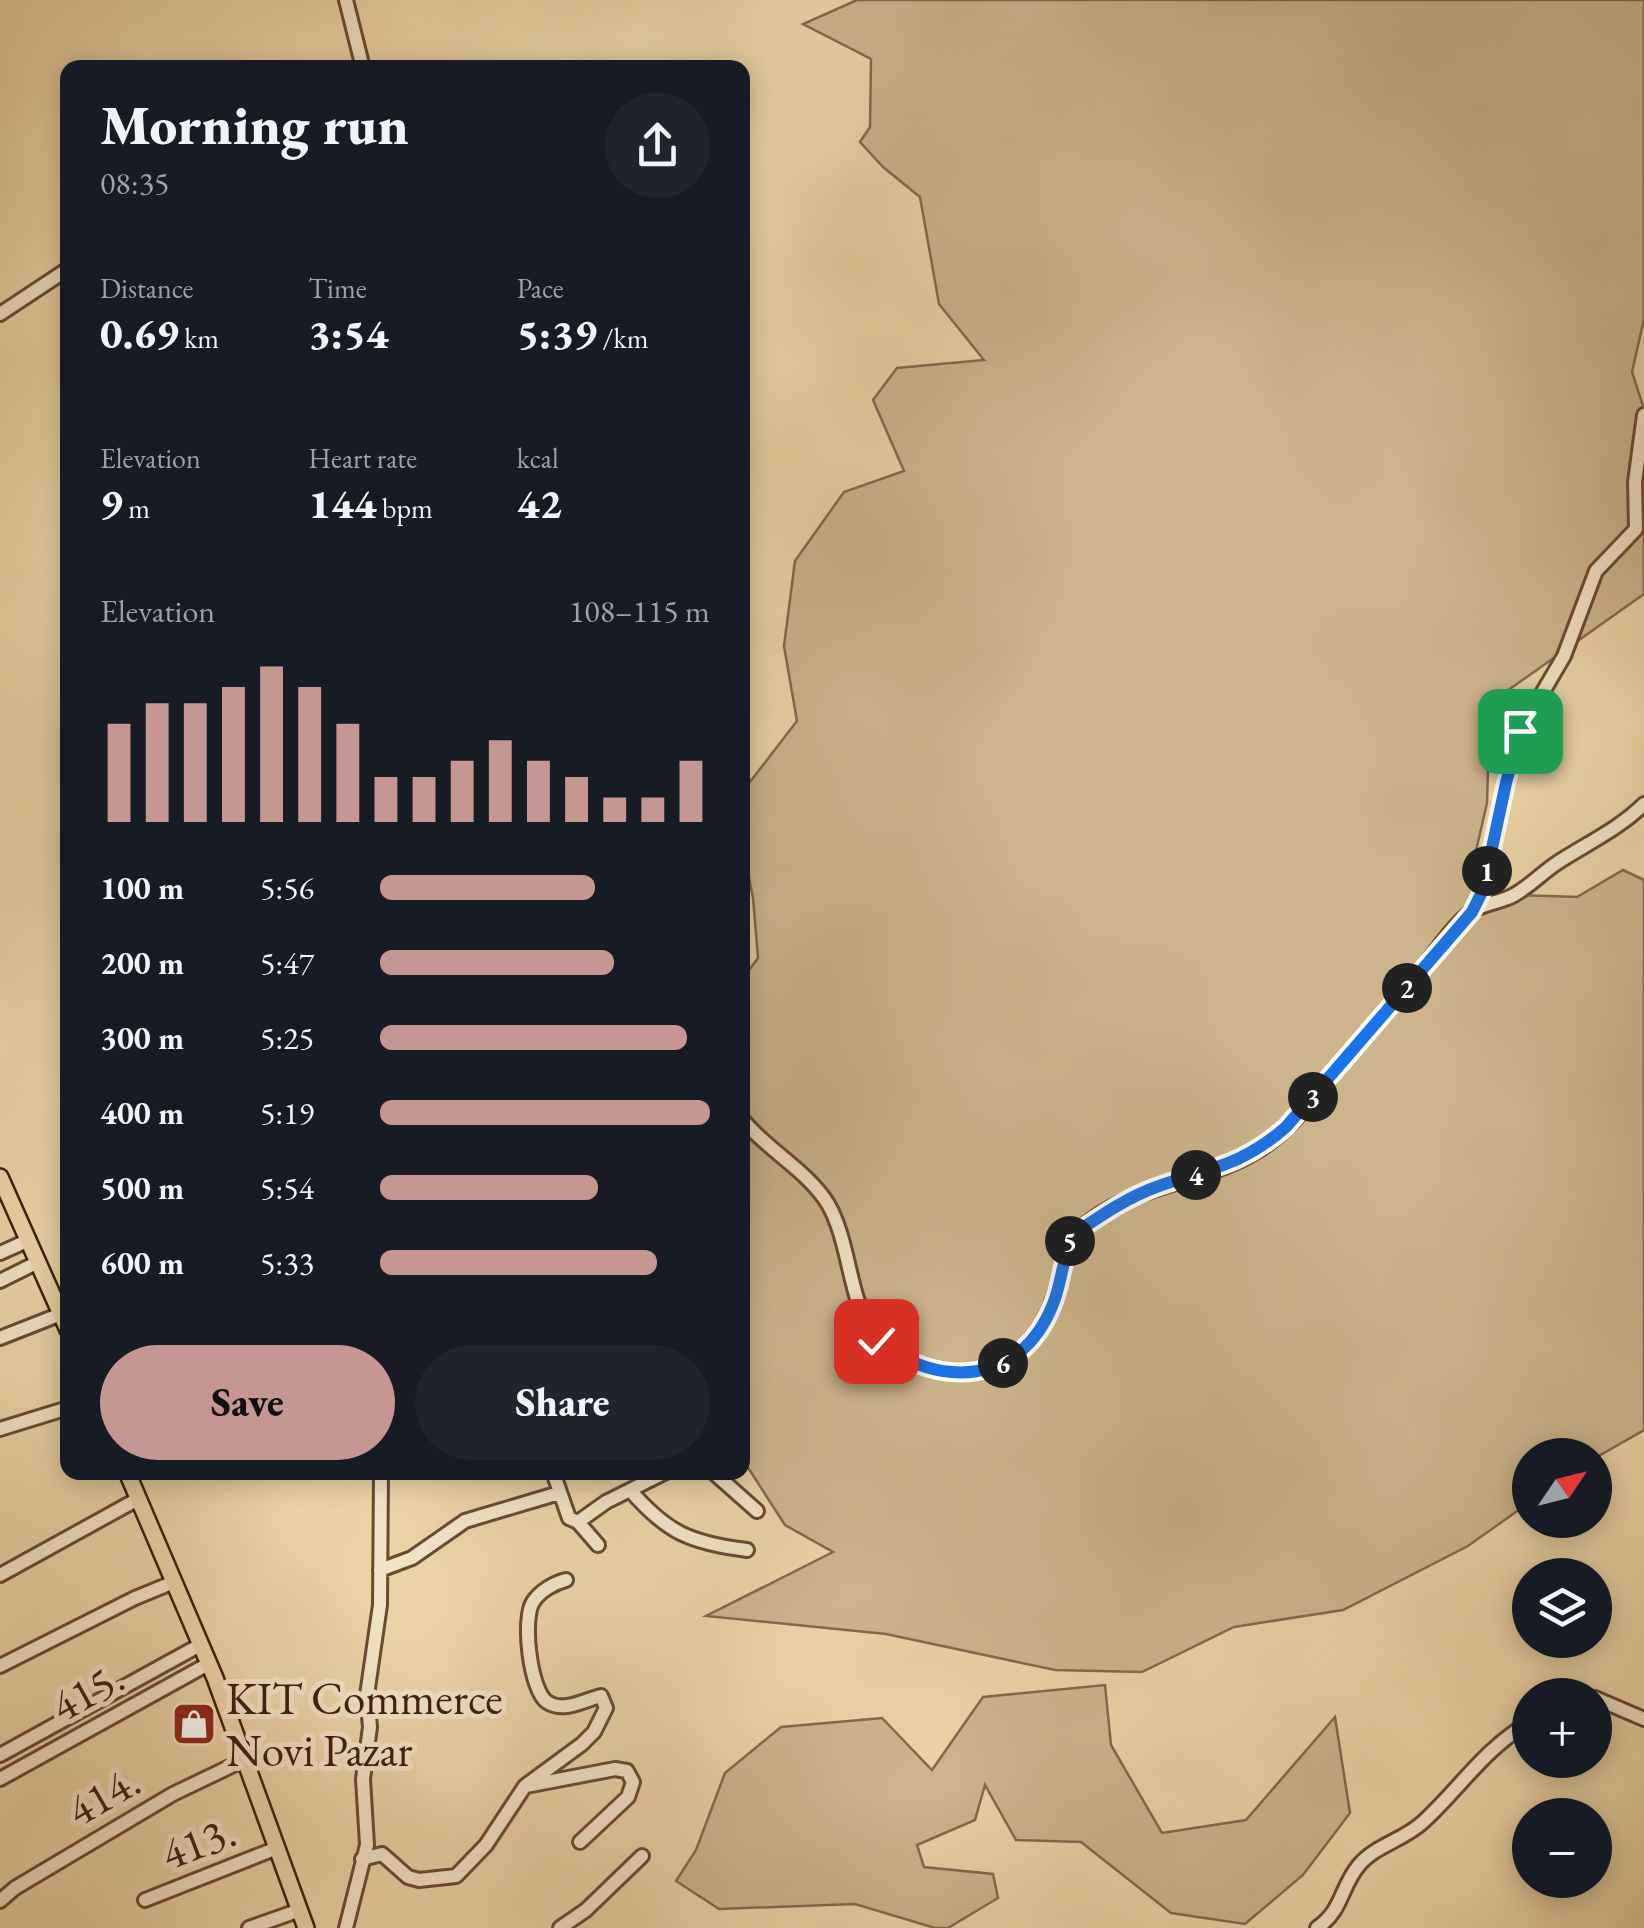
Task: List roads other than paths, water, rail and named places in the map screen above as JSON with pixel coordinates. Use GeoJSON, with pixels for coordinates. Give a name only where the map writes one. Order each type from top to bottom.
{"type":"FeatureCollection","features":[{"type":"Feature","properties":{"kind":"main road"},"geometry":{"type":"LineString","coordinates":[[0,1176],[60,1313]]}},
{"type":"Feature","properties":{"kind":"main road"},"geometry":{"type":"LineString","coordinates":[[130,1480],[246,1760],[306,1928]]}},
{"type":"Feature","properties":{"kind":"street"},"geometry":{"type":"LineString","coordinates":[[346,0],[361,60]]}},
{"type":"Feature","properties":{"kind":"street"},"geometry":{"type":"LineString","coordinates":[[0,314],[60,274]]}},
{"type":"Feature","properties":{"kind":"street"},"geometry":{"type":"LineString","coordinates":[[750,1129],[824,1198],[836,1219],[863,1315],[876,1341],[911,1363],[977,1374],[993,1369],[1018,1352],[1054,1303],[1070,1242],[1077,1232],[1134,1197],[1236,1162],[1262,1148],[1286,1127],[1380,1022],[1472,912],[1483,890],[1520,731],[1564,656],[1596,570],[1636,529],[1635,482],[1644,415]]}},
{"type":"Feature","properties":{"kind":"street"},"geometry":{"type":"LineString","coordinates":[[1472,912],[1513,896],[1555,864],[1628,819],[1644,804]]}},
{"type":"Feature","properties":{"kind":"street"},"geometry":{"type":"LineString","coordinates":[[0,1253],[29,1240]]}},
{"type":"Feature","properties":{"kind":"street"},"geometry":{"type":"LineString","coordinates":[[0,1281],[38,1262]]}},
{"type":"Feature","properties":{"kind":"street"},"geometry":{"type":"LineString","coordinates":[[0,1338],[60,1323]]}},
{"type":"Feature","properties":{"kind":"street"},"geometry":{"type":"LineString","coordinates":[[0,1429],[60,1410]]}},
{"type":"Feature","properties":{"kind":"street"},"geometry":{"type":"LineString","coordinates":[[346,1928],[367,1845],[363,1779],[370,1726],[367,1695],[380,1605],[383,1480]]}},
{"type":"Feature","properties":{"kind":"street"},"geometry":{"type":"LineString","coordinates":[[555,1480],[570,1518],[598,1544]]}},
{"type":"Feature","properties":{"kind":"street"},"geometry":{"type":"LineString","coordinates":[[578,1522],[649,1480]]}},
{"type":"Feature","properties":{"kind":"street"},"geometry":{"type":"LineString","coordinates":[[722,1480],[757,1512]]}},
{"type":"Feature","properties":{"kind":"street"},"geometry":{"type":"LineString","coordinates":[[630,1490],[655,1519],[674,1532],[747,1550]]}},
{"type":"Feature","properties":{"kind":"street"},"geometry":{"type":"LineString","coordinates":[[380,1570],[412,1558],[465,1521],[559,1493]]}},
{"type":"Feature","properties":{"kind":"street"},"geometry":{"type":"LineString","coordinates":[[0,1575],[138,1499]]}},
{"type":"Feature","properties":{"kind":"street"},"geometry":{"type":"LineString","coordinates":[[362,1859],[382,1854],[408,1877],[419,1880],[456,1876],[492,1838],[525,1786],[594,1732],[606,1708],[601,1696],[572,1706],[548,1703],[536,1689],[527,1619],[533,1602],[555,1583],[566,1580]]}},
{"type":"Feature","properties":{"kind":"street"},"geometry":{"type":"LineString","coordinates":[[0,1666],[174,1582]]}},
{"type":"Feature","properties":{"kind":"street","name":"415."},"geometry":{"type":"LineString","coordinates":[[0,1755],[200,1644]]}},
{"type":"Feature","properties":{"kind":"street","name":"415."},"geometry":{"type":"LineString","coordinates":[[0,1779],[208,1664]]}},
{"type":"Feature","properties":{"kind":"street"},"geometry":{"type":"LineString","coordinates":[[1612,1705],[1644,1719]]}},
{"type":"Feature","properties":{"kind":"street"},"geometry":{"type":"LineString","coordinates":[[1317,1928],[1337,1911],[1359,1864],[1424,1822],[1487,1752],[1512,1735]]}},
{"type":"Feature","properties":{"kind":"street","name":"414."},"geometry":{"type":"LineString","coordinates":[[0,1901],[173,1794],[246,1760]]}},
{"type":"Feature","properties":{"kind":"street"},"geometry":{"type":"LineString","coordinates":[[525,1786],[615,1769],[627,1771],[633,1782],[628,1796],[580,1842]]}},
{"type":"Feature","properties":{"kind":"street","name":"413."},"geometry":{"type":"LineString","coordinates":[[145,1900],[277,1848]]}},
{"type":"Feature","properties":{"kind":"street"},"geometry":{"type":"LineString","coordinates":[[560,1928],[586,1910],[642,1856]]}},
{"type":"Feature","properties":{"kind":"street"},"geometry":{"type":"LineString","coordinates":[[249,1928],[300,1910]]}},
{"type":"Feature","properties":{"kind":"place","name":"KIT Commerce Novi Pazar"},"geometry":{"type":"Point","coordinates":[194,1724]}}]}
